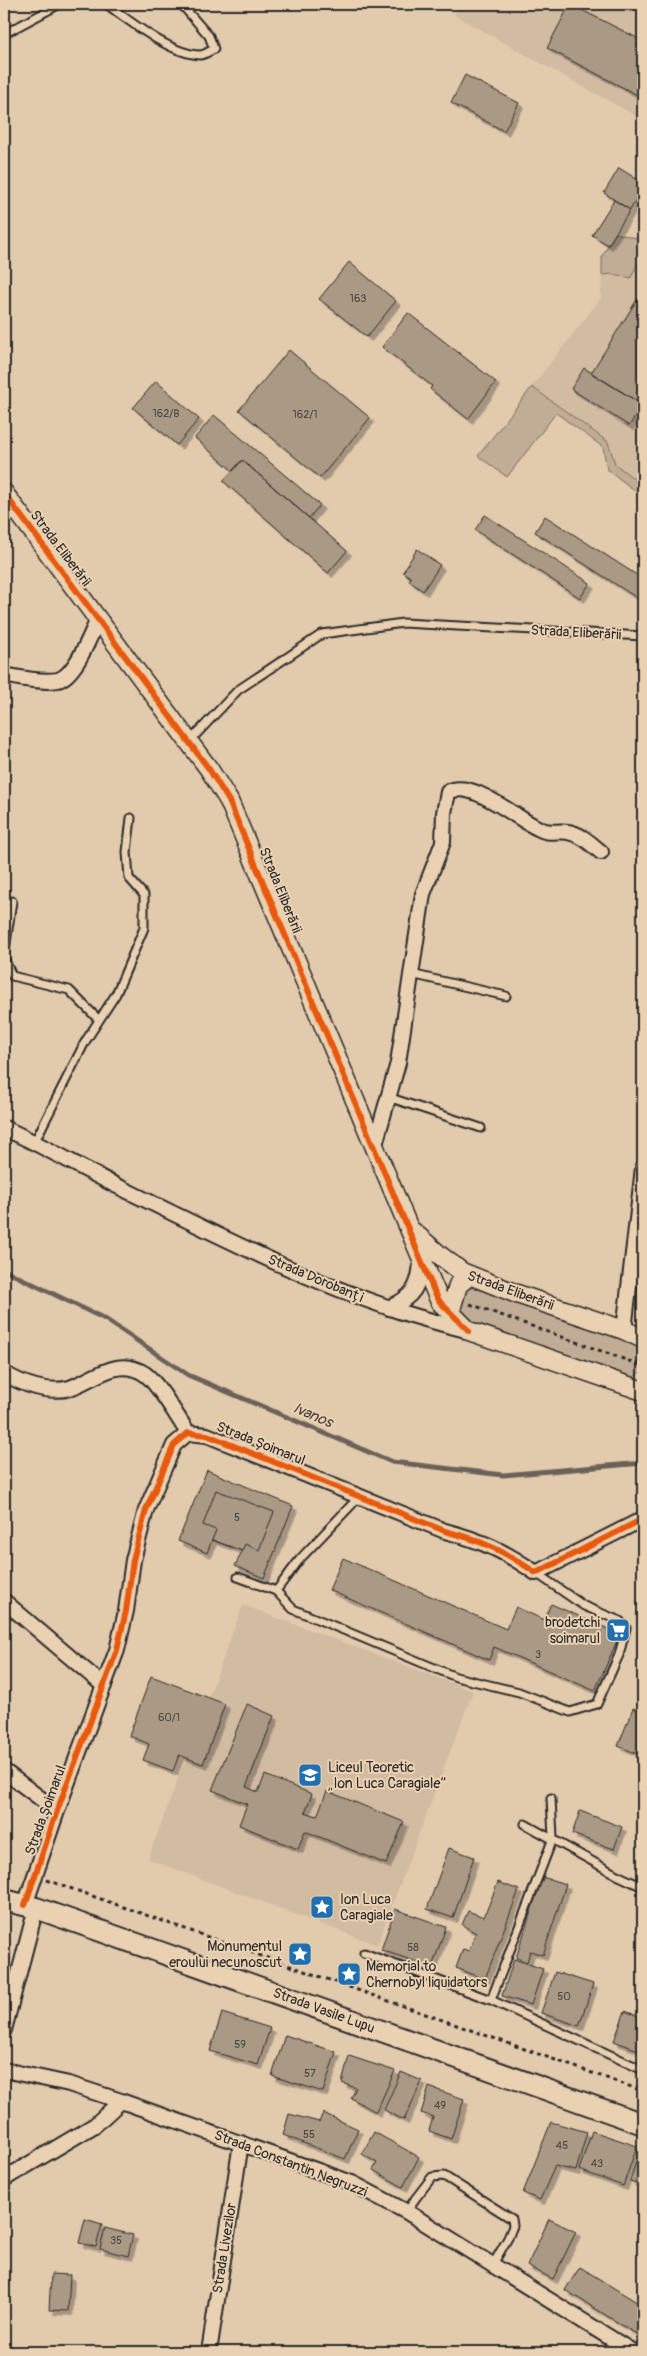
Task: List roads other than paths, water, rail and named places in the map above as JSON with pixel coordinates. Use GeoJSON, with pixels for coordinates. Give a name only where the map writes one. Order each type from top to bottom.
{"type":"FeatureCollection","features":[{"type":"Feature","properties":{"kind":"main road","name":"Strada Vasile Lupu"},"geometry":{"type":"LineString","coordinates":[[4,1900],[30,1906],[643,2124]]}},
{"type":"Feature","properties":{"kind":"street","name":"Strada Eliberării"},"geometry":{"type":"LineString","coordinates":[[4,492],[189,742],[229,801],[440,1302],[456,1307],[469,1331]]}},
{"type":"Feature","properties":{"kind":"street"},"geometry":{"type":"LineString","coordinates":[[4,674],[42,680],[59,680],[73,668],[98,619]]}},
{"type":"Feature","properties":{"kind":"street"},"geometry":{"type":"LineString","coordinates":[[374,1148],[398,1063],[410,974],[424,894],[443,842],[444,814],[448,792],[454,789],[465,790],[488,798],[540,829],[551,833],[567,831],[578,835],[601,852]]}},
{"type":"Feature","properties":{"kind":"street","name":"Strada Dorobanți"},"geometry":{"type":"LineString","coordinates":[[4,1128],[218,1234],[332,1286],[389,1308],[469,1331],[640,1386]]}},
{"type":"Feature","properties":{"kind":"street"},"geometry":{"type":"LineString","coordinates":[[624,1330],[643,1168]]}},
{"type":"Feature","properties":{"kind":"street","name":"Strada Eliberării"},"geometry":{"type":"LineString","coordinates":[[409,1228],[442,1258],[462,1272],[517,1294],[624,1330],[643,1340]]}},
{"type":"Feature","properties":{"kind":"street"},"geometry":{"type":"LineString","coordinates":[[389,1308],[404,1301],[415,1289],[420,1276],[421,1260]]}},
{"type":"Feature","properties":{"kind":"street"},"geometry":{"type":"LineString","coordinates":[[456,1307],[453,1297],[458,1285],[470,1275]]}},
{"type":"Feature","properties":{"kind":"street"},"geometry":{"type":"LineString","coordinates":[[4,1373],[11,1378],[43,1389],[68,1388],[114,1368],[130,1368],[145,1374],[153,1381],[188,1432]]}},
{"type":"Feature","properties":{"kind":"street","name":"Strada Șoimarul"},"geometry":{"type":"LineString","coordinates":[[4,2030],[30,1906],[34,1876],[117,1650],[126,1611],[133,1560],[146,1510],[174,1445],[188,1432],[207,1435],[445,1531],[485,1543],[506,1552],[536,1573]]}},
{"type":"Feature","properties":{"kind":"street"},"geometry":{"type":"LineString","coordinates":[[536,1573],[643,1519]]}},
{"type":"Feature","properties":{"kind":"street"},"geometry":{"type":"LineString","coordinates":[[4,1601],[104,1686]]}},
{"type":"Feature","properties":{"kind":"street"},"geometry":{"type":"LineString","coordinates":[[4,1771],[57,1811]]}},
{"type":"Feature","properties":{"kind":"street","name":"Strada Constantin Negruzzi"},"geometry":{"type":"LineString","coordinates":[[4,2070],[69,2084],[122,2101],[352,2183],[407,2212],[633,2352]]}},
{"type":"Feature","properties":{"kind":"street"},"geometry":{"type":"LineString","coordinates":[[4,2179],[95,2125],[122,2101]]}},
{"type":"Feature","properties":{"kind":"street","name":"Strada Livezilor"},"geometry":{"type":"LineString","coordinates":[[209,2352],[241,2143]]}},
{"type":"Feature","properties":{"kind":"lane"},"geometry":{"type":"LineString","coordinates":[[4,34],[60,4]]}},
{"type":"Feature","properties":{"kind":"lane"},"geometry":{"type":"LineString","coordinates":[[106,4],[141,29],[181,52],[202,55],[214,48],[209,36],[181,4]]}},
{"type":"Feature","properties":{"kind":"lane","name":"Strada Eliberării"},"geometry":{"type":"LineString","coordinates":[[189,742],[238,690],[322,634],[403,623],[643,636]]}},
{"type":"Feature","properties":{"kind":"lane"},"geometry":{"type":"LineString","coordinates":[[35,1142],[85,1042],[116,994],[144,928],[144,895],[129,878],[127,852],[132,818]]}},
{"type":"Feature","properties":{"kind":"lane"},"geometry":{"type":"LineString","coordinates":[[12,900],[4,958],[12,976],[69,990],[99,1020]]}},
{"type":"Feature","properties":{"kind":"lane"},"geometry":{"type":"LineString","coordinates":[[410,974],[506,996]]}},
{"type":"Feature","properties":{"kind":"lane"},"geometry":{"type":"LineString","coordinates":[[388,1097],[481,1128]]}},
{"type":"Feature","properties":{"kind":"lane"},"geometry":{"type":"LineString","coordinates":[[276,1591],[300,1559],[359,1497]]}},
{"type":"Feature","properties":{"kind":"lane"},"geometry":{"type":"LineString","coordinates":[[238,1577],[276,1591],[293,1609],[456,1677],[519,1692],[570,1712],[587,1709],[598,1704],[619,1655],[626,1628],[620,1621],[584,1606],[536,1573]]}},
{"type":"Feature","properties":{"kind":"lane"},"geometry":{"type":"LineString","coordinates":[[491,2000],[553,1838],[551,1798]]}},
{"type":"Feature","properties":{"kind":"lane"},"geometry":{"type":"LineString","coordinates":[[526,1824],[617,1876],[643,1887]]}},
{"type":"Feature","properties":{"kind":"lane"},"geometry":{"type":"LineString","coordinates":[[364,1953],[491,2000],[643,2070]]}},
{"type":"Feature","properties":{"kind":"lane"},"geometry":{"type":"LineString","coordinates":[[407,2212],[432,2177],[444,2176],[502,2210],[512,2219],[513,2226],[492,2266]]}},
{"type":"Feature","properties":{"kind":"waterway","name":"Ivanos"},"geometry":{"type":"LineString","coordinates":[[4,1270],[105,1319],[188,1375],[392,1462],[503,1475],[643,1463]]}},
{"type":"Feature","properties":{"kind":"place","name":"brodetchi soimarul"},"geometry":{"type":"Point","coordinates":[618,1630]}},
{"type":"Feature","properties":{"kind":"place","name":"Liceul Teoretic „Ion Luca Caragiale”"},"geometry":{"type":"Point","coordinates":[310,1775]}},
{"type":"Feature","properties":{"kind":"place","name":"Ion Luca Caragiale"},"geometry":{"type":"Point","coordinates":[322,1907]}},
{"type":"Feature","properties":{"kind":"place","name":"Monumentul eroului necunoscut"},"geometry":{"type":"Point","coordinates":[300,1954]}},
{"type":"Feature","properties":{"kind":"place","name":"Memorial to Chernobyl liquidators"},"geometry":{"type":"Point","coordinates":[349,1974]}}]}
